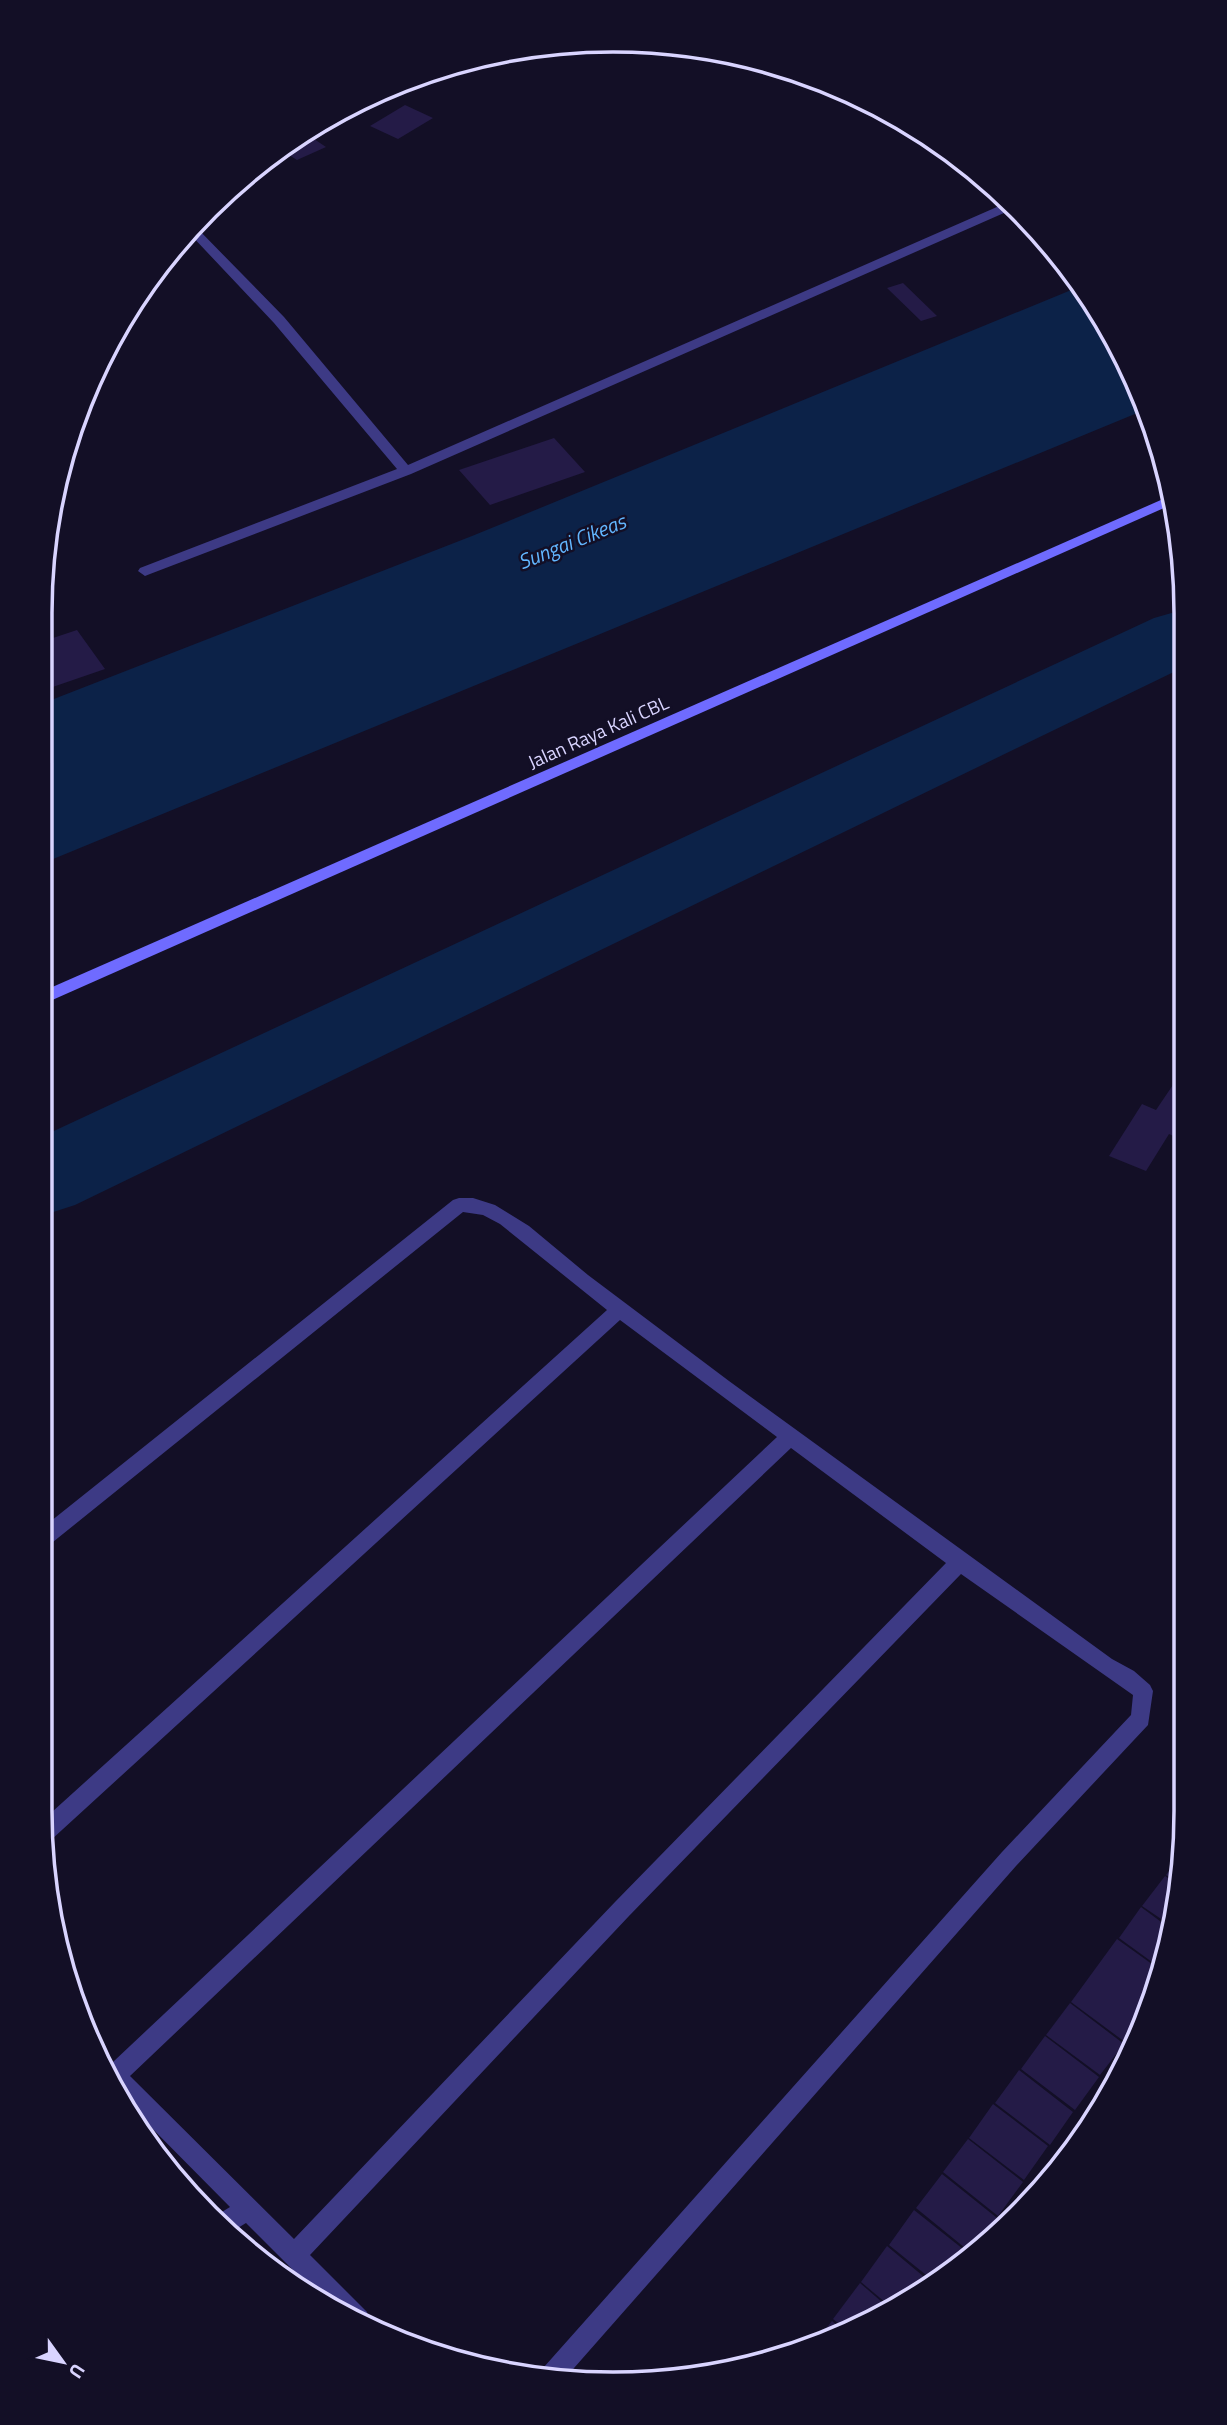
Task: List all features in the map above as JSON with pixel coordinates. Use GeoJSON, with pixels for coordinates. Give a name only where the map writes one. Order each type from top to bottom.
{"type":"FeatureCollection","features":[{"type":"Feature","properties":{"kind":"main road","name":"Jalan Raya Kali CBL"},"geometry":{"type":"LineString","coordinates":[[52,994],[1164,502]]}},
{"type":"Feature","properties":{"kind":"street"},"geometry":{"type":"LineString","coordinates":[[145,571],[406,471],[1002,210]]}},
{"type":"Feature","properties":{"kind":"street"},"geometry":{"type":"LineString","coordinates":[[199,236],[279,320],[406,471]]}},
{"type":"Feature","properties":{"kind":"street"},"geometry":{"type":"LineString","coordinates":[[52,1531],[459,1205],[481,1205],[501,1217],[620,1310],[960,1562],[1105,1665],[1127,1676],[1143,1691],[1141,1719],[1009,1859],[557,2369]]}},
{"type":"Feature","properties":{"kind":"street"},"geometry":{"type":"LineString","coordinates":[[53,1825],[620,1310]]}},
{"type":"Feature","properties":{"kind":"street"},"geometry":{"type":"LineString","coordinates":[[116,2071],[791,1436]]}},
{"type":"Feature","properties":{"kind":"street"},"geometry":{"type":"LineString","coordinates":[[293,2256],[622,1909],[960,1562]]}},
{"type":"Feature","properties":{"kind":"street"},"geometry":{"type":"LineString","coordinates":[[124,2086],[338,2300]]}},
{"type":"Feature","properties":{"kind":"street"},"geometry":{"type":"LineString","coordinates":[[230,2220],[246,2210]]}},
{"type":"Feature","properties":{"kind":"water","name":"Sungai Cikeas"},"geometry":{"type":"Polygon","coordinates":[[[1072,290],[1117,365],[1137,413],[52,859],[52,700],[472,536],[1072,290]]]}},
{"type":"Feature","properties":{"kind":"building"},"geometry":{"type":"Polygon","coordinates":[[[405,105],[433,118],[398,139],[370,126],[405,105]]]}},
{"type":"Feature","properties":{"kind":"building"},"geometry":{"type":"Polygon","coordinates":[[[315,139],[326,147],[297,160],[290,156],[315,139]]]}},
{"type":"Feature","properties":{"kind":"building"},"geometry":{"type":"Polygon","coordinates":[[[903,283],[937,316],[921,321],[887,288],[903,283]]]}},
{"type":"Feature","properties":{"kind":"building"},"geometry":{"type":"Polygon","coordinates":[[[554,438],[585,472],[490,505],[459,470],[554,438]]]}},
{"type":"Feature","properties":{"kind":"building"},"geometry":{"type":"Polygon","coordinates":[[[77,630],[105,669],[52,687],[52,638],[77,630]]]}},
{"type":"Feature","properties":{"kind":"building"},"geometry":{"type":"Polygon","coordinates":[[[1174,1083],[1174,1136],[1169,1134],[1146,1171],[1109,1156],[1142,1104],[1156,1110],[1174,1083]]]}},
{"type":"Feature","properties":{"kind":"building"},"geometry":{"type":"Polygon","coordinates":[[[1165,1876],[1170,1880],[1164,1921],[1142,1906],[1165,1876]]]}},
{"type":"Feature","properties":{"kind":"building"},"geometry":{"type":"Polygon","coordinates":[[[1141,1907],[1163,1924],[1153,1963],[1119,1938],[1141,1907]]]}},
{"type":"Feature","properties":{"kind":"building"},"geometry":{"type":"Polygon","coordinates":[[[1117,1939],[1153,1965],[1125,2042],[1071,2002],[1117,1939]]]}},
{"type":"Feature","properties":{"kind":"building"},"geometry":{"type":"Polygon","coordinates":[[[1070,2003],[1124,2044],[1100,2075],[1046,2035],[1070,2003]]]}},
{"type":"Feature","properties":{"kind":"building"},"geometry":{"type":"Polygon","coordinates":[[[1045,2036],[1099,2077],[1075,2110],[1021,2069],[1045,2036]]]}},
{"type":"Feature","properties":{"kind":"building"},"geometry":{"type":"Polygon","coordinates":[[[1019,2070],[1073,2112],[1050,2145],[995,2103],[1019,2070]]]}},
{"type":"Feature","properties":{"kind":"building"},"geometry":{"type":"Polygon","coordinates":[[[993,2104],[1048,2146],[1024,2180],[969,2138],[993,2104]]]}},
{"type":"Feature","properties":{"kind":"building"},"geometry":{"type":"Polygon","coordinates":[[[968,2139],[1023,2182],[998,2216],[943,2172],[968,2139]]]}},
{"type":"Feature","properties":{"kind":"building"},"geometry":{"type":"Polygon","coordinates":[[[942,2174],[997,2218],[965,2248],[916,2208],[942,2174]]]}},
{"type":"Feature","properties":{"kind":"building"},"geometry":{"type":"Polygon","coordinates":[[[914,2210],[964,2250],[928,2276],[889,2245],[914,2210]]]}},
{"type":"Feature","properties":{"kind":"building"},"geometry":{"type":"Polygon","coordinates":[[[887,2246],[925,2278],[885,2302],[861,2282],[887,2246]]]}},
{"type":"Feature","properties":{"kind":"building"},"geometry":{"type":"Polygon","coordinates":[[[860,2283],[883,2303],[840,2325],[833,2319],[860,2283]]]}},
{"type":"Feature","properties":{"kind":"building"},"geometry":{"type":"Polygon","coordinates":[[[832,2321],[838,2326],[828,2330],[823,2332],[832,2321]]]}},
{"type":"Feature","properties":{"kind":"waterway"},"geometry":{"type":"LineString","coordinates":[[52,1174],[1174,640]]}}]}
